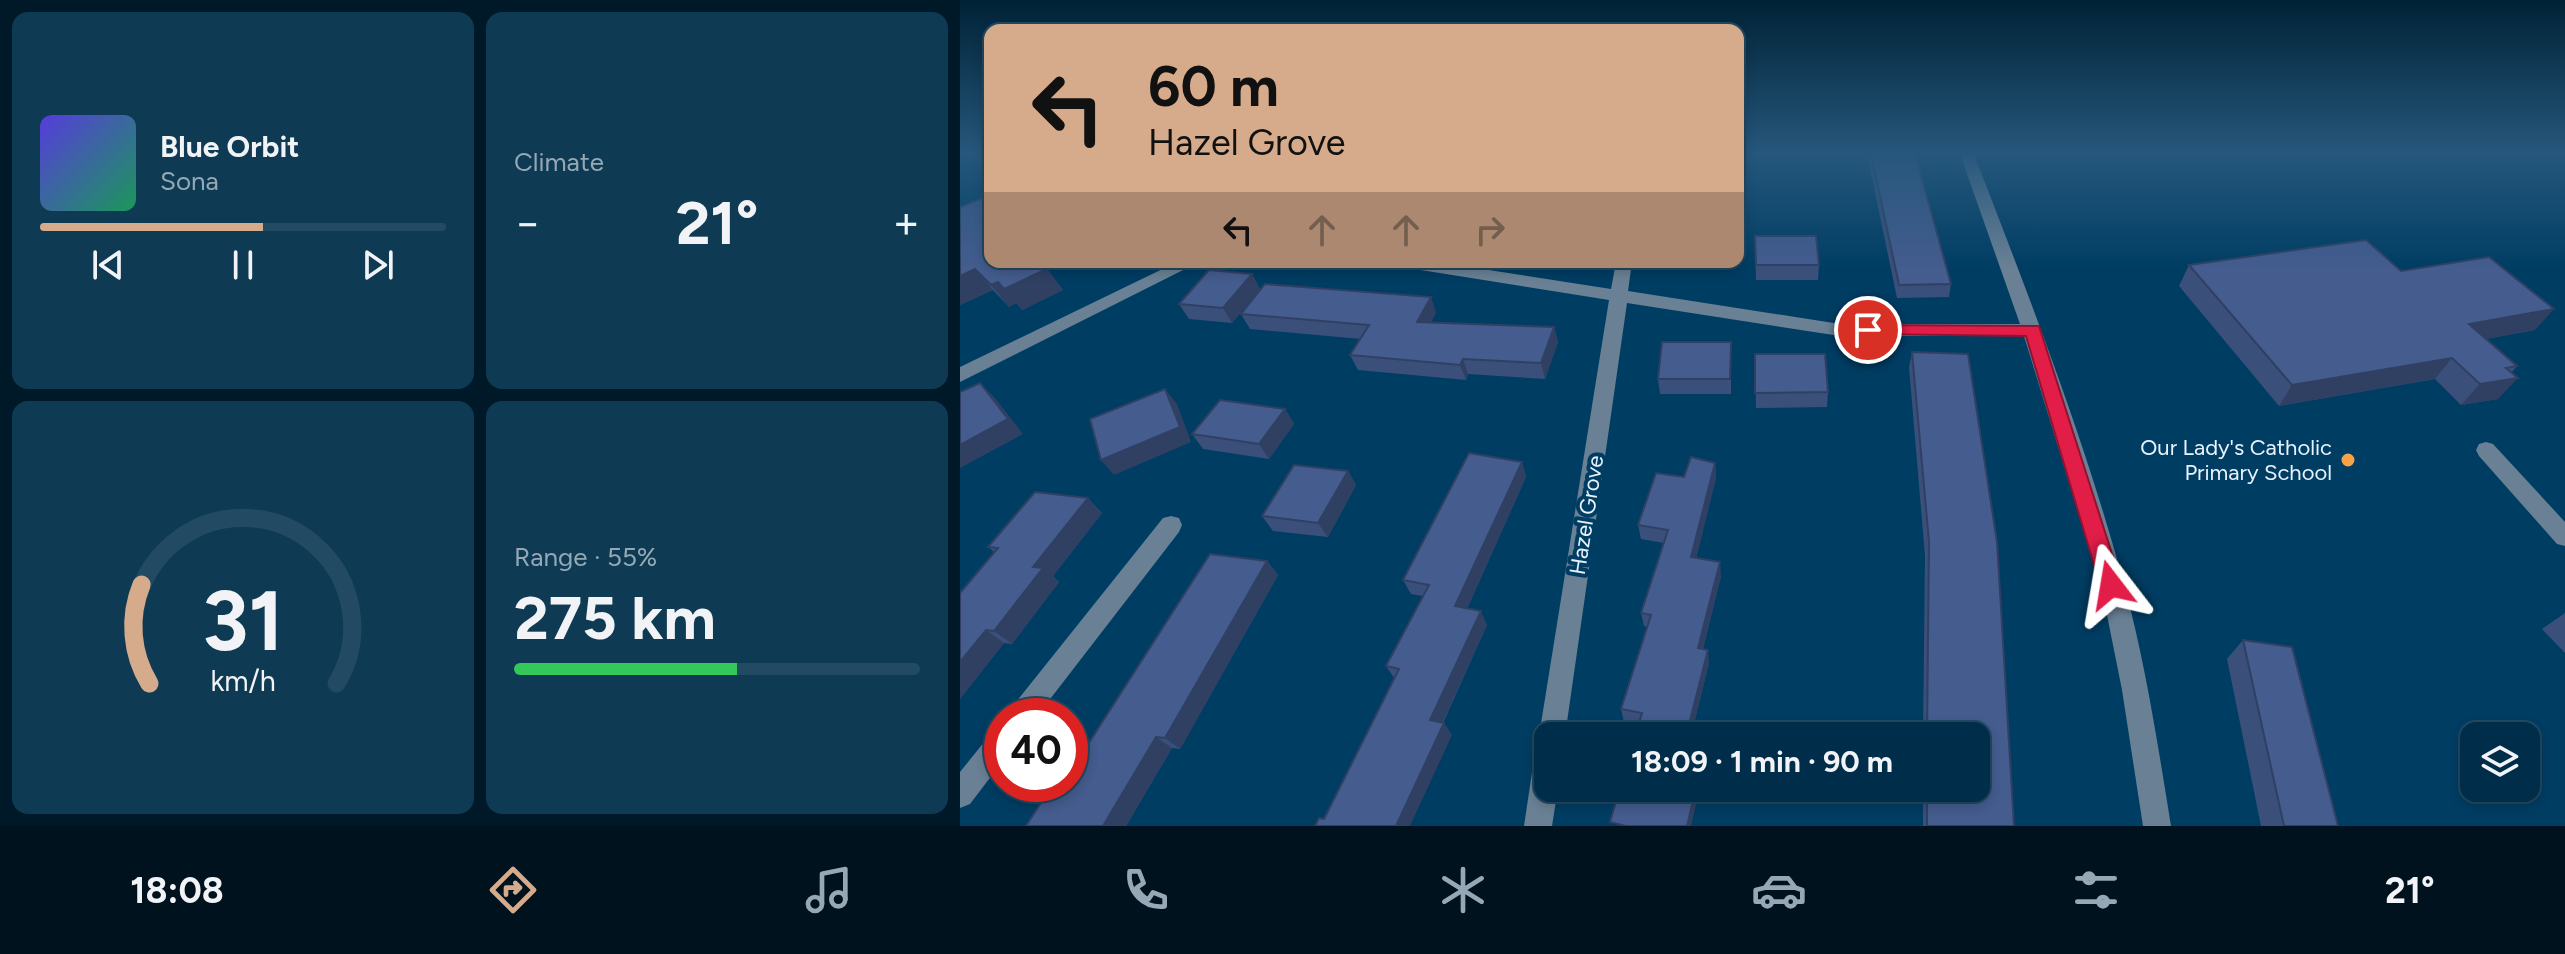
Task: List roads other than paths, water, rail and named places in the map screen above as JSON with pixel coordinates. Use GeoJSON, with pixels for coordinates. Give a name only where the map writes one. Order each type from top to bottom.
{"type":"FeatureCollection","features":[{"type":"Feature","properties":{"kind":"street"},"geometry":{"type":"LineString","coordinates":[[1981,193],[2033,330],[2105,559],[2133,685],[2157,826]]}},
{"type":"Feature","properties":{"kind":"street"},"geometry":{"type":"LineString","coordinates":[[960,375],[1179,268]]}},
{"type":"Feature","properties":{"kind":"street"},"geometry":{"type":"LineString","coordinates":[[1443,268],[1840,330],[2033,330]]}},
{"type":"Feature","properties":{"kind":"street","name":"Hazel Grove"},"geometry":{"type":"LineString","coordinates":[[1554,722],[1623,268]]}},
{"type":"Feature","properties":{"kind":"street"},"geometry":{"type":"LineString","coordinates":[[2486,450],[2565,537]]}},
{"type":"Feature","properties":{"kind":"street"},"geometry":{"type":"LineString","coordinates":[[1035,698],[1171,525]]}},
{"type":"Feature","properties":{"kind":"street"},"geometry":{"type":"LineString","coordinates":[[960,794],[984,763]]}},
{"type":"Feature","properties":{"kind":"street"},"geometry":{"type":"LineString","coordinates":[[1538,826],[1542,802]]}},
{"type":"Feature","properties":{"kind":"place","name":"Our Lady's Catholic Primary School"},"geometry":{"type":"Point","coordinates":[2348,460]}}]}
